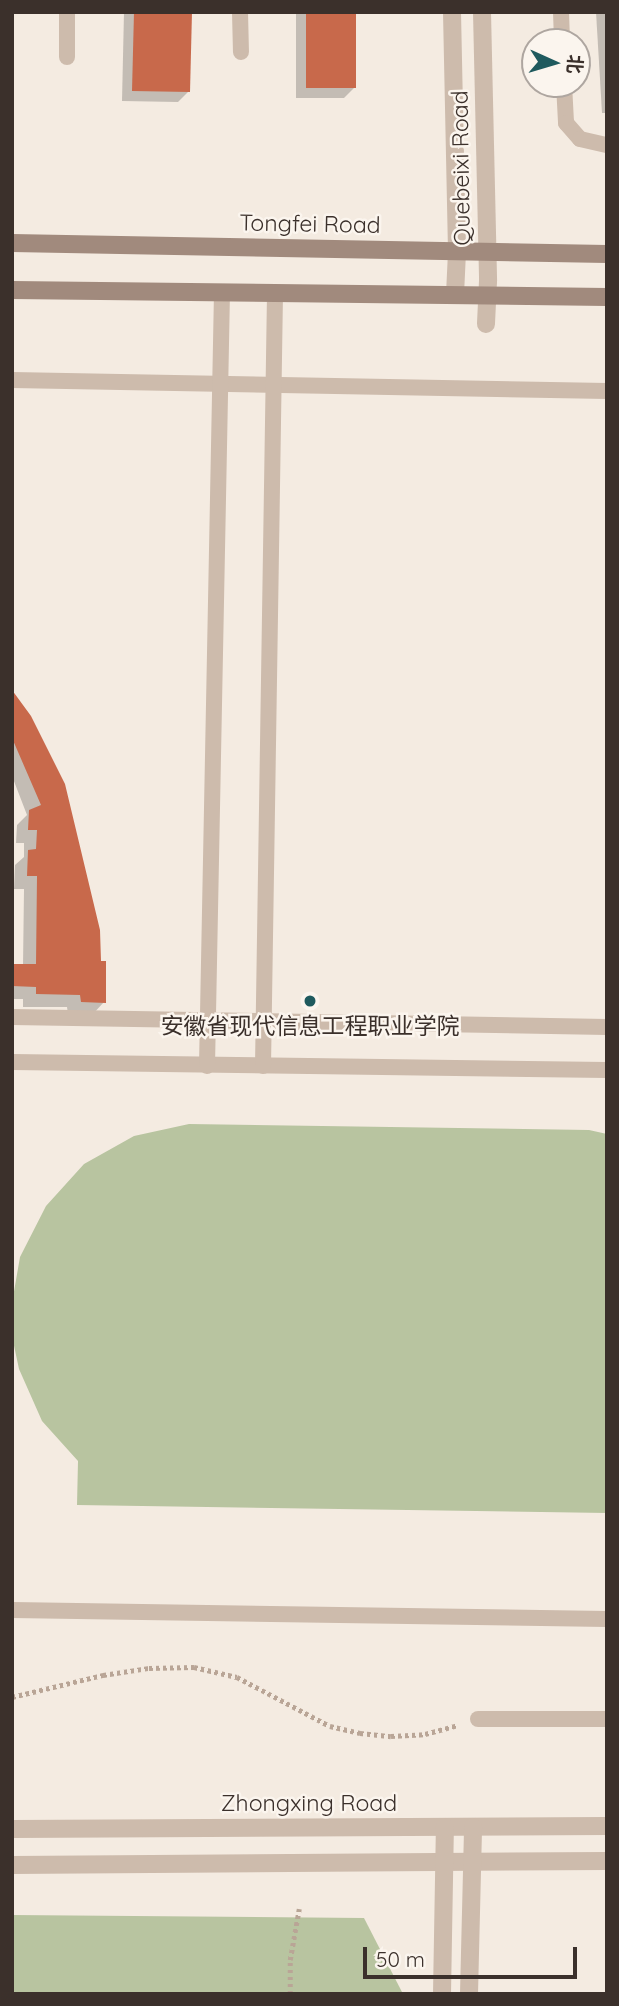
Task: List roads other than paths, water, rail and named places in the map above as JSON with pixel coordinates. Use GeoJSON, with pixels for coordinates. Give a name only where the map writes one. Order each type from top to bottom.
{"type":"FeatureCollection","features":[{"type":"Feature","properties":{"kind":"main road","name":"Tongfei Road"},"geometry":{"type":"LineString","coordinates":[[12,243],[607,254]]}},
{"type":"Feature","properties":{"kind":"main road"},"geometry":{"type":"LineString","coordinates":[[12,290],[607,296]]}},
{"type":"Feature","properties":{"kind":"street","name":"Quebeixi Road"},"geometry":{"type":"LineString","coordinates":[[452,12],[457,252],[455,294]]}},
{"type":"Feature","properties":{"kind":"street","name":"Quebeixi Road"},"geometry":{"type":"LineString","coordinates":[[482,12],[488,281],[486,324]]}},
{"type":"Feature","properties":{"kind":"street","name":"Zhongxing Road"},"geometry":{"type":"LineString","coordinates":[[12,1829],[607,1826]]}},
{"type":"Feature","properties":{"kind":"street"},"geometry":{"type":"LineString","coordinates":[[442,1994],[445,1827]]}},
{"type":"Feature","properties":{"kind":"street"},"geometry":{"type":"LineString","coordinates":[[469,1994],[474,1827]]}},
{"type":"Feature","properties":{"kind":"street"},"geometry":{"type":"LineString","coordinates":[[12,1865],[607,1861]]}},
{"type":"Feature","properties":{"kind":"lane"},"geometry":{"type":"LineString","coordinates":[[67,12],[67,57]]}},
{"type":"Feature","properties":{"kind":"lane"},"geometry":{"type":"LineString","coordinates":[[240,12],[241,52]]}},
{"type":"Feature","properties":{"kind":"lane"},"geometry":{"type":"LineString","coordinates":[[565,98],[566,123],[580,139],[607,145]]}},
{"type":"Feature","properties":{"kind":"lane"},"geometry":{"type":"LineString","coordinates":[[207,1066],[222,292]]}},
{"type":"Feature","properties":{"kind":"lane"},"geometry":{"type":"LineString","coordinates":[[263,1066],[275,293]]}},
{"type":"Feature","properties":{"kind":"lane"},"geometry":{"type":"LineString","coordinates":[[12,380],[607,391]]}},
{"type":"Feature","properties":{"kind":"lane"},"geometry":{"type":"LineString","coordinates":[[12,1017],[607,1027]]}},
{"type":"Feature","properties":{"kind":"lane"},"geometry":{"type":"LineString","coordinates":[[12,1062],[607,1070]]}},
{"type":"Feature","properties":{"kind":"lane"},"geometry":{"type":"LineString","coordinates":[[12,1610],[607,1619]]}},
{"type":"Feature","properties":{"kind":"lane"},"geometry":{"type":"LineString","coordinates":[[478,1720],[607,1719]]}},
{"type":"Feature","properties":{"kind":"place","name":"安徽省现代信息工程职业学院"},"geometry":{"type":"Point","coordinates":[310,1001]}}]}
